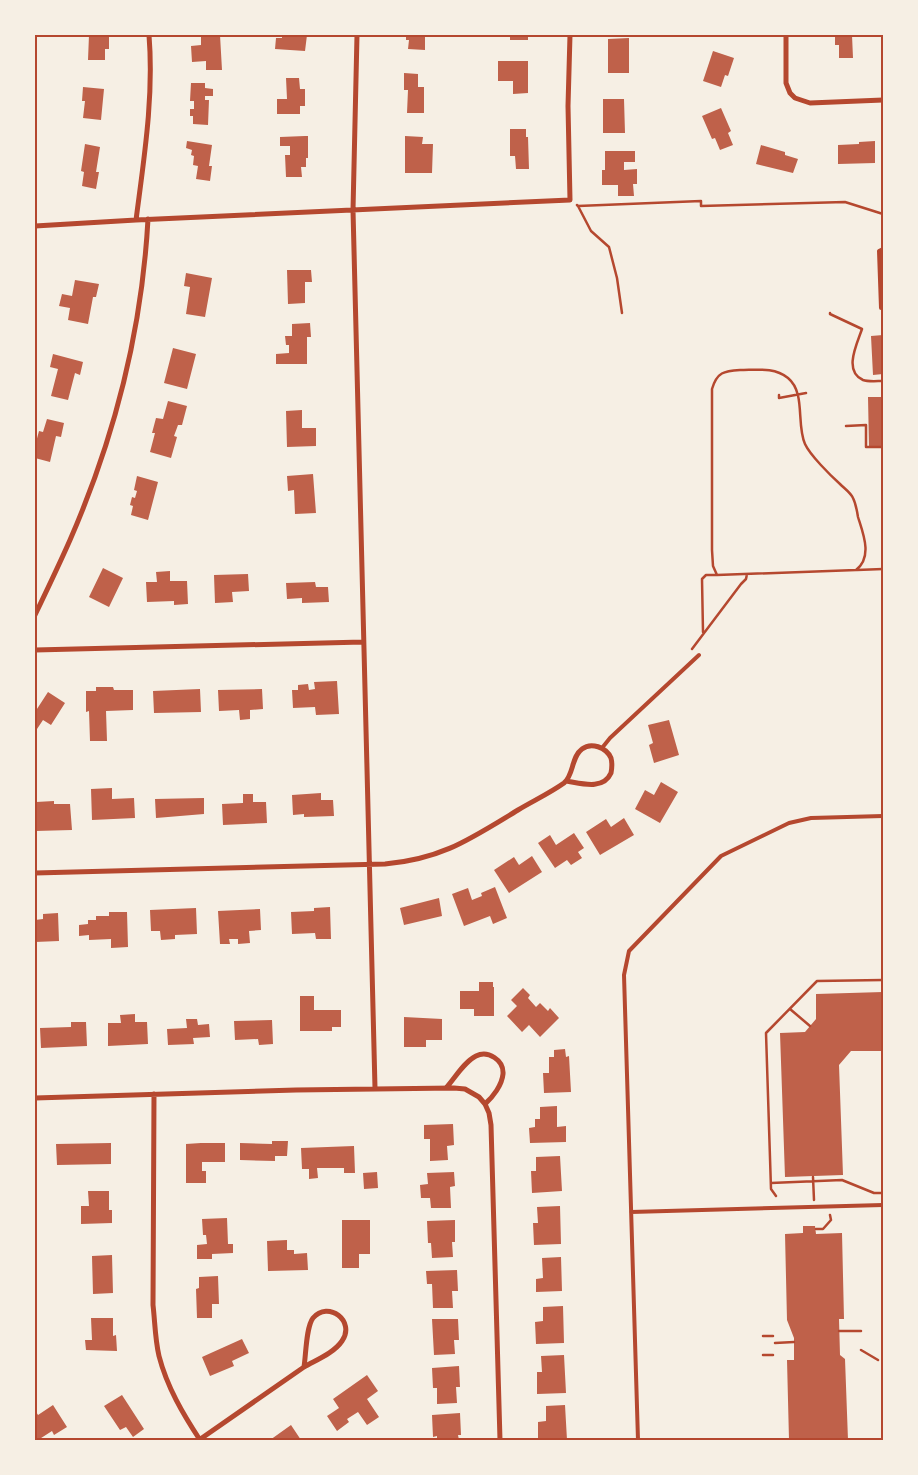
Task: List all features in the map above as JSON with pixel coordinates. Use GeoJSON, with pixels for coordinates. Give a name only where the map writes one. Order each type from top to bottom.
{"type":"FeatureCollection","features":[{"type":"Feature","properties":{"kind":"street"},"geometry":{"type":"LineString","coordinates":[[136,220],[148,125],[151,55],[149,35]]}},
{"type":"Feature","properties":{"kind":"street"},"geometry":{"type":"LineString","coordinates":[[357,35],[353,210],[375,1088]]}},
{"type":"Feature","properties":{"kind":"street"},"geometry":{"type":"LineString","coordinates":[[35,226],[148,219],[570,200],[568,106],[570,35]]}},
{"type":"Feature","properties":{"kind":"street"},"geometry":{"type":"LineString","coordinates":[[786,35],[786,84],[790,93],[795,98],[810,103],[883,100]]}},
{"type":"Feature","properties":{"kind":"street"},"geometry":{"type":"LineString","coordinates":[[35,616],[71,539],[86,501],[116,410],[131,350],[140,299],[146,255],[148,219]]}},
{"type":"Feature","properties":{"kind":"street"},"geometry":{"type":"LineString","coordinates":[[35,650],[364,642]]}},
{"type":"Feature","properties":{"kind":"street"},"geometry":{"type":"LineString","coordinates":[[35,873],[370,864],[416,860],[444,852],[566,782],[594,784],[602,782],[612,770],[611,758],[602,748],[588,746],[576,756],[566,782]]}},
{"type":"Feature","properties":{"kind":"street"},"geometry":{"type":"LineString","coordinates":[[446,1088],[474,1057],[488,1054],[496,1059],[502,1068],[502,1077],[494,1094],[485,1104]]}},
{"type":"Feature","properties":{"kind":"street"},"geometry":{"type":"LineString","coordinates":[[35,1098],[375,1088],[465,1089],[479,1097],[489,1113],[491,1125],[500,1440]]}},
{"type":"Feature","properties":{"kind":"street"},"geometry":{"type":"LineString","coordinates":[[154,1094],[153,1305],[159,1354],[173,1395],[200,1440],[342,1342],[346,1334],[345,1326],[343,1319],[338,1314],[331,1311],[322,1312],[313,1317],[309,1326],[304,1367]]}},
{"type":"Feature","properties":{"kind":"lane"},"geometry":{"type":"LineString","coordinates":[[883,249],[880,251],[881,308],[883,308]]}},
{"type":"Feature","properties":{"kind":"lane"},"geometry":{"type":"LineString","coordinates":[[602,748],[610,738],[699,655]]}},
{"type":"Feature","properties":{"kind":"lane"},"geometry":{"type":"LineString","coordinates":[[638,1440],[624,975],[629,951],[721,856],[789,824],[811,818],[883,816]]}},
{"type":"Feature","properties":{"kind":"lane"},"geometry":{"type":"LineString","coordinates":[[631,1212],[883,1206]]}},
{"type":"Feature","properties":{"kind":"path"},"geometry":{"type":"LineString","coordinates":[[570,200],[578,206],[592,232],[610,247],[622,313]]}},
{"type":"Feature","properties":{"kind":"path"},"geometry":{"type":"LineString","coordinates":[[578,206],[701,201],[701,206],[845,202],[883,214]]}},
{"type":"Feature","properties":{"kind":"path"},"geometry":{"type":"LineString","coordinates":[[830,313],[862,330],[855,349],[852,365],[857,376],[864,381],[883,381]]}},
{"type":"Feature","properties":{"kind":"path"},"geometry":{"type":"LineString","coordinates":[[716,575],[713,566],[712,550],[712,388],[715,379],[726,371],[774,370],[788,378],[795,385],[798,394],[801,433],[805,445],[830,475],[853,497],[866,544],[861,566],[856,570]]}},
{"type":"Feature","properties":{"kind":"path"},"geometry":{"type":"LineString","coordinates":[[779,395],[779,398],[806,392]]}},
{"type":"Feature","properties":{"kind":"path"},"geometry":{"type":"LineString","coordinates":[[846,426],[866,425],[866,447],[883,447]]}},
{"type":"Feature","properties":{"kind":"path"},"geometry":{"type":"LineString","coordinates":[[703,634],[702,579],[706,576],[883,568]]}},
{"type":"Feature","properties":{"kind":"path"},"geometry":{"type":"LineString","coordinates":[[691,662],[692,648],[746,579],[747,574]]}},
{"type":"Feature","properties":{"kind":"path"},"geometry":{"type":"LineString","coordinates":[[776,1196],[772,1192],[770,1183],[766,1033],[817,981],[883,980]]}},
{"type":"Feature","properties":{"kind":"path"},"geometry":{"type":"LineString","coordinates":[[790,1009],[810,1026]]}},
{"type":"Feature","properties":{"kind":"path"},"geometry":{"type":"LineString","coordinates":[[813,1177],[814,1196]]}},
{"type":"Feature","properties":{"kind":"path"},"geometry":{"type":"LineString","coordinates":[[770,1183],[842,1180],[874,1193],[883,1192]]}},
{"type":"Feature","properties":{"kind":"path"},"geometry":{"type":"LineString","coordinates":[[816,1229],[823,1229],[831,1220],[830,1215]]}},
{"type":"Feature","properties":{"kind":"path"},"geometry":{"type":"LineString","coordinates":[[839,1331],[861,1330]]}},
{"type":"Feature","properties":{"kind":"path"},"geometry":{"type":"LineString","coordinates":[[762,1336],[773,1336]]}},
{"type":"Feature","properties":{"kind":"path"},"geometry":{"type":"LineString","coordinates":[[775,1342],[794,1342]]}},
{"type":"Feature","properties":{"kind":"path"},"geometry":{"type":"LineString","coordinates":[[861,1350],[878,1360]]}},
{"type":"Feature","properties":{"kind":"path"},"geometry":{"type":"LineString","coordinates":[[763,1355],[773,1355]]}},
{"type":"Feature","properties":{"kind":"building"},"geometry":{"type":"Polygon","coordinates":[[[89,35],[109,35],[109,49],[105,49],[105,60],[88,60],[89,35]]]}},
{"type":"Feature","properties":{"kind":"building"},"geometry":{"type":"Polygon","coordinates":[[[197,35],[220,35],[222,70],[206,70],[206,61],[192,62],[191,46],[201,45],[201,37],[197,37],[197,35]]]}},
{"type":"Feature","properties":{"kind":"building"},"geometry":{"type":"Polygon","coordinates":[[[282,35],[307,35],[305,51],[275,49],[276,38],[282,38],[282,35]]]}},
{"type":"Feature","properties":{"kind":"building"},"geometry":{"type":"Polygon","coordinates":[[[406,35],[425,35],[425,50],[408,49],[409,40],[406,40],[406,35]]]}},
{"type":"Feature","properties":{"kind":"building"},"geometry":{"type":"Polygon","coordinates":[[[510,35],[528,35],[528,40],[510,40],[510,35]]]}},
{"type":"Feature","properties":{"kind":"building"},"geometry":{"type":"Polygon","coordinates":[[[835,35],[852,35],[853,58],[839,58],[839,45],[835,45],[835,35]]]}},
{"type":"Feature","properties":{"kind":"building"},"geometry":{"type":"Polygon","coordinates":[[[629,38],[629,73],[608,73],[608,39],[629,38]]]}},
{"type":"Feature","properties":{"kind":"building"},"geometry":{"type":"Polygon","coordinates":[[[713,51],[734,58],[728,76],[725,75],[721,87],[703,81],[713,51]]]}},
{"type":"Feature","properties":{"kind":"building"},"geometry":{"type":"Polygon","coordinates":[[[498,61],[528,61],[528,93],[513,94],[513,81],[498,81],[498,61]]]}},
{"type":"Feature","properties":{"kind":"building"},"geometry":{"type":"Polygon","coordinates":[[[404,73],[418,74],[418,87],[424,87],[424,113],[407,113],[408,90],[404,90],[404,73]]]}},
{"type":"Feature","properties":{"kind":"building"},"geometry":{"type":"Polygon","coordinates":[[[286,78],[299,78],[300,89],[305,89],[305,106],[300,106],[300,114],[277,114],[277,99],[287,99],[286,78]]]}},
{"type":"Feature","properties":{"kind":"building"},"geometry":{"type":"Polygon","coordinates":[[[191,83],[205,83],[205,88],[213,89],[213,96],[205,96],[205,100],[209,100],[208,125],[193,124],[193,116],[190,116],[190,109],[194,109],[194,101],[190,101],[191,83]]]}},
{"type":"Feature","properties":{"kind":"building"},"geometry":{"type":"Polygon","coordinates":[[[83,87],[104,89],[101,120],[83,118],[85,101],[82,101],[83,87]]]}},
{"type":"Feature","properties":{"kind":"building"},"geometry":{"type":"Polygon","coordinates":[[[603,99],[624,99],[625,133],[603,133],[603,99]]]}},
{"type":"Feature","properties":{"kind":"building"},"geometry":{"type":"Polygon","coordinates":[[[721,108],[731,131],[728,133],[733,145],[720,150],[715,138],[712,139],[702,116],[721,108]]]}},
{"type":"Feature","properties":{"kind":"building"},"geometry":{"type":"Polygon","coordinates":[[[510,129],[526,129],[529,169],[516,169],[515,156],[510,156],[510,129]]]}},
{"type":"Feature","properties":{"kind":"building"},"geometry":{"type":"Polygon","coordinates":[[[308,136],[308,158],[306,158],[306,167],[301,167],[302,177],[286,177],[285,155],[290,155],[290,146],[280,146],[280,137],[308,136]]]}},
{"type":"Feature","properties":{"kind":"building"},"geometry":{"type":"Polygon","coordinates":[[[405,136],[423,137],[422,144],[433,144],[432,173],[405,173],[405,136]]]}},
{"type":"Feature","properties":{"kind":"building"},"geometry":{"type":"Polygon","coordinates":[[[187,141],[212,145],[209,166],[212,166],[210,181],[196,179],[198,166],[193,165],[194,156],[191,155],[192,150],[186,148],[187,141]]]}},
{"type":"Feature","properties":{"kind":"building"},"geometry":{"type":"Polygon","coordinates":[[[875,141],[875,163],[838,164],[838,145],[875,141]]]}},
{"type":"Feature","properties":{"kind":"building"},"geometry":{"type":"Polygon","coordinates":[[[85,144],[100,147],[96,172],[99,172],[96,189],[82,186],[84,172],[81,171],[85,144]]]}},
{"type":"Feature","properties":{"kind":"building"},"geometry":{"type":"Polygon","coordinates":[[[761,145],[785,152],[785,155],[798,159],[793,173],[756,164],[761,145]]]}},
{"type":"Feature","properties":{"kind":"building"},"geometry":{"type":"Polygon","coordinates":[[[605,151],[635,151],[635,162],[624,162],[624,170],[637,169],[637,184],[633,184],[634,196],[618,196],[618,185],[602,185],[602,170],[605,170],[605,151]]]}},
{"type":"Feature","properties":{"kind":"building"},"geometry":{"type":"Polygon","coordinates":[[[287,270],[311,270],[312,282],[305,282],[305,303],[288,304],[287,270]]]}},
{"type":"Feature","properties":{"kind":"building"},"geometry":{"type":"Polygon","coordinates":[[[186,273],[212,278],[205,317],[186,314],[190,287],[184,286],[186,273]]]}},
{"type":"Feature","properties":{"kind":"building"},"geometry":{"type":"Polygon","coordinates":[[[75,280],[99,284],[96,297],[93,297],[88,324],[68,320],[70,308],[59,306],[62,294],[72,296],[75,280]]]}},
{"type":"Feature","properties":{"kind":"building"},"geometry":{"type":"Polygon","coordinates":[[[310,323],[311,337],[307,337],[307,364],[276,364],[276,354],[289,353],[289,345],[286,345],[285,336],[292,336],[292,324],[310,323]]]}},
{"type":"Feature","properties":{"kind":"building"},"geometry":{"type":"Polygon","coordinates":[[[883,335],[883,374],[873,375],[871,336],[883,335]]]}},
{"type":"Feature","properties":{"kind":"building"},"geometry":{"type":"Polygon","coordinates":[[[173,348],[196,354],[187,389],[164,383],[173,348]]]}},
{"type":"Feature","properties":{"kind":"building"},"geometry":{"type":"Polygon","coordinates":[[[53,354],[83,362],[80,375],[75,373],[68,400],[51,396],[58,369],[50,367],[53,354]]]}},
{"type":"Feature","properties":{"kind":"building"},"geometry":{"type":"Polygon","coordinates":[[[868,397],[883,397],[883,446],[869,447],[868,397]]]}},
{"type":"Feature","properties":{"kind":"building"},"geometry":{"type":"Polygon","coordinates":[[[168,401],[187,406],[182,425],[178,425],[174,436],[177,437],[171,458],[150,452],[155,433],[152,433],[156,418],[163,419],[168,401]]]}},
{"type":"Feature","properties":{"kind":"building"},"geometry":{"type":"Polygon","coordinates":[[[302,410],[302,428],[316,428],[316,446],[287,447],[286,411],[302,410]]]}},
{"type":"Feature","properties":{"kind":"building"},"geometry":{"type":"Polygon","coordinates":[[[47,419],[64,423],[61,437],[56,436],[50,462],[35,458],[35,446],[39,431],[43,432],[47,419]]]}},
{"type":"Feature","properties":{"kind":"building"},"geometry":{"type":"Polygon","coordinates":[[[313,474],[316,513],[295,514],[294,490],[288,491],[287,476],[313,474]]]}},
{"type":"Feature","properties":{"kind":"building"},"geometry":{"type":"Polygon","coordinates":[[[137,476],[158,482],[148,520],[131,515],[133,506],[130,505],[132,497],[135,498],[137,491],[134,490],[137,476]]]}},
{"type":"Feature","properties":{"kind":"building"},"geometry":{"type":"Polygon","coordinates":[[[103,568],[123,578],[109,607],[89,597],[103,568]]]}},
{"type":"Feature","properties":{"kind":"building"},"geometry":{"type":"Polygon","coordinates":[[[170,571],[170,581],[187,581],[188,604],[174,605],[174,601],[147,602],[146,582],[157,582],[156,572],[170,571]]]}},
{"type":"Feature","properties":{"kind":"building"},"geometry":{"type":"Polygon","coordinates":[[[248,574],[249,591],[232,592],[233,602],[215,603],[214,575],[248,574]]]}},
{"type":"Feature","properties":{"kind":"building"},"geometry":{"type":"Polygon","coordinates":[[[315,582],[316,587],[328,587],[329,602],[302,603],[302,598],[287,599],[286,583],[315,582]]]}},
{"type":"Feature","properties":{"kind":"building"},"geometry":{"type":"Polygon","coordinates":[[[337,681],[339,714],[316,715],[315,707],[293,708],[292,690],[298,690],[298,685],[308,684],[309,690],[315,689],[314,682],[337,681]]]}},
{"type":"Feature","properties":{"kind":"building"},"geometry":{"type":"Polygon","coordinates":[[[96,687],[113,687],[114,690],[133,690],[133,710],[106,711],[107,741],[90,741],[89,711],[86,712],[86,691],[96,691],[96,687]]]}},
{"type":"Feature","properties":{"kind":"building"},"geometry":{"type":"Polygon","coordinates":[[[200,689],[201,712],[154,713],[153,691],[200,689]]]}},
{"type":"Feature","properties":{"kind":"building"},"geometry":{"type":"Polygon","coordinates":[[[262,689],[263,709],[250,710],[250,719],[240,720],[239,710],[219,711],[218,690],[262,689]]]}},
{"type":"Feature","properties":{"kind":"building"},"geometry":{"type":"Polygon","coordinates":[[[48,692],[65,703],[51,725],[43,720],[35,732],[35,712],[48,692]]]}},
{"type":"Feature","properties":{"kind":"building"},"geometry":{"type":"Polygon","coordinates":[[[669,720],[679,755],[654,763],[649,745],[653,743],[648,725],[669,720]]]}},
{"type":"Feature","properties":{"kind":"building"},"geometry":{"type":"Polygon","coordinates":[[[661,782],[678,792],[660,823],[635,809],[645,790],[654,795],[661,782]]]}},
{"type":"Feature","properties":{"kind":"building"},"geometry":{"type":"Polygon","coordinates":[[[112,788],[112,799],[134,798],[135,818],[92,820],[91,789],[112,788]]]}},
{"type":"Feature","properties":{"kind":"building"},"geometry":{"type":"Polygon","coordinates":[[[321,793],[321,800],[333,800],[334,816],[304,817],[304,814],[293,815],[292,795],[321,793]]]}},
{"type":"Feature","properties":{"kind":"building"},"geometry":{"type":"Polygon","coordinates":[[[243,794],[253,794],[253,802],[266,802],[267,823],[223,825],[222,804],[243,803],[243,794]]]}},
{"type":"Feature","properties":{"kind":"building"},"geometry":{"type":"Polygon","coordinates":[[[204,798],[204,814],[156,818],[155,799],[204,798]]]}},
{"type":"Feature","properties":{"kind":"building"},"geometry":{"type":"Polygon","coordinates":[[[54,801],[54,804],[70,804],[72,830],[35,831],[36,802],[54,801]]]}},
{"type":"Feature","properties":{"kind":"building"},"geometry":{"type":"Polygon","coordinates":[[[624,818],[634,835],[600,855],[586,832],[606,819],[611,827],[624,818]]]}},
{"type":"Feature","properties":{"kind":"building"},"geometry":{"type":"Polygon","coordinates":[[[574,833],[584,848],[578,852],[582,858],[571,865],[567,860],[555,868],[538,843],[550,835],[556,845],[574,833]]]}},
{"type":"Feature","properties":{"kind":"building"},"geometry":{"type":"Polygon","coordinates":[[[532,856],[542,872],[509,893],[494,870],[514,857],[519,865],[532,856]]]}},
{"type":"Feature","properties":{"kind":"building"},"geometry":{"type":"Polygon","coordinates":[[[495,887],[507,918],[493,924],[490,916],[464,926],[452,894],[468,888],[472,900],[482,896],[481,893],[495,887]]]}},
{"type":"Feature","properties":{"kind":"building"},"geometry":{"type":"Polygon","coordinates":[[[439,898],[442,916],[404,925],[400,908],[439,898]]]}},
{"type":"Feature","properties":{"kind":"building"},"geometry":{"type":"Polygon","coordinates":[[[330,907],[331,939],[316,939],[315,933],[292,934],[291,912],[314,911],[314,908],[330,907]]]}},
{"type":"Feature","properties":{"kind":"building"},"geometry":{"type":"Polygon","coordinates":[[[196,908],[197,934],[175,935],[175,939],[161,940],[160,931],[151,931],[150,910],[196,908]]]}},
{"type":"Feature","properties":{"kind":"building"},"geometry":{"type":"Polygon","coordinates":[[[260,909],[261,930],[249,931],[250,943],[238,944],[238,939],[229,939],[230,944],[220,944],[218,911],[260,909]]]}},
{"type":"Feature","properties":{"kind":"building"},"geometry":{"type":"Polygon","coordinates":[[[109,912],[127,912],[128,947],[111,948],[111,939],[89,940],[89,935],[79,936],[79,925],[88,924],[88,920],[96,920],[96,916],[109,916],[109,912]]]}},
{"type":"Feature","properties":{"kind":"building"},"geometry":{"type":"Polygon","coordinates":[[[58,913],[59,941],[35,942],[35,920],[43,919],[43,914],[58,913]]]}},
{"type":"Feature","properties":{"kind":"building"},"geometry":{"type":"Polygon","coordinates":[[[479,982],[493,982],[494,1016],[474,1016],[474,1009],[460,1009],[460,991],[479,991],[479,982]]]}},
{"type":"Feature","properties":{"kind":"building"},"geometry":{"type":"Polygon","coordinates":[[[523,988],[530,995],[528,998],[536,1007],[540,1003],[548,1011],[550,1008],[559,1018],[540,1037],[529,1025],[522,1032],[507,1016],[517,1006],[511,1000],[523,988]]]}},
{"type":"Feature","properties":{"kind":"building"},"geometry":{"type":"Polygon","coordinates":[[[883,992],[883,1051],[851,1051],[839,1065],[843,1175],[785,1177],[780,1033],[805,1032],[816,1019],[816,994],[883,992]]]}},
{"type":"Feature","properties":{"kind":"building"},"geometry":{"type":"Polygon","coordinates":[[[300,996],[314,996],[314,1010],[341,1010],[341,1027],[332,1027],[332,1031],[300,1031],[300,996]]]}},
{"type":"Feature","properties":{"kind":"building"},"geometry":{"type":"Polygon","coordinates":[[[135,1014],[135,1022],[147,1022],[148,1044],[108,1046],[108,1023],[121,1023],[120,1015],[135,1014]]]}},
{"type":"Feature","properties":{"kind":"building"},"geometry":{"type":"Polygon","coordinates":[[[404,1017],[442,1019],[442,1040],[426,1040],[426,1047],[404,1047],[404,1017]]]}},
{"type":"Feature","properties":{"kind":"building"},"geometry":{"type":"Polygon","coordinates":[[[186,1019],[197,1019],[198,1025],[209,1024],[210,1037],[193,1038],[194,1044],[168,1045],[167,1029],[187,1028],[186,1019]]]}},
{"type":"Feature","properties":{"kind":"building"},"geometry":{"type":"Polygon","coordinates":[[[272,1020],[273,1044],[259,1045],[258,1039],[235,1040],[234,1021],[272,1020]]]}},
{"type":"Feature","properties":{"kind":"building"},"geometry":{"type":"Polygon","coordinates":[[[71,1022],[86,1022],[87,1046],[41,1048],[40,1028],[71,1027],[71,1022]]]}},
{"type":"Feature","properties":{"kind":"building"},"geometry":{"type":"Polygon","coordinates":[[[565,1049],[566,1057],[569,1056],[571,1092],[544,1093],[543,1073],[549,1073],[549,1057],[554,1057],[554,1050],[565,1049]]]}},
{"type":"Feature","properties":{"kind":"building"},"geometry":{"type":"Polygon","coordinates":[[[557,1106],[557,1127],[566,1126],[566,1142],[530,1143],[529,1128],[535,1127],[535,1119],[540,1119],[540,1107],[557,1106]]]}},
{"type":"Feature","properties":{"kind":"building"},"geometry":{"type":"Polygon","coordinates":[[[453,1124],[454,1145],[447,1146],[448,1160],[430,1161],[430,1139],[424,1139],[424,1125],[453,1124]]]}},
{"type":"Feature","properties":{"kind":"building"},"geometry":{"type":"Polygon","coordinates":[[[272,1141],[288,1141],[287,1156],[275,1156],[275,1161],[240,1160],[240,1143],[272,1144],[272,1141]]]}},
{"type":"Feature","properties":{"kind":"building"},"geometry":{"type":"Polygon","coordinates":[[[111,1143],[111,1164],[57,1165],[56,1144],[111,1143]]]}},
{"type":"Feature","properties":{"kind":"building"},"geometry":{"type":"Polygon","coordinates":[[[225,1143],[225,1162],[202,1162],[202,1171],[206,1171],[206,1183],[186,1183],[186,1144],[225,1143]]]}},
{"type":"Feature","properties":{"kind":"building"},"geometry":{"type":"Polygon","coordinates":[[[354,1146],[355,1173],[344,1173],[344,1168],[317,1168],[318,1178],[309,1179],[309,1169],[302,1169],[301,1148],[354,1146]]]}},
{"type":"Feature","properties":{"kind":"building"},"geometry":{"type":"Polygon","coordinates":[[[560,1156],[562,1191],[532,1193],[531,1171],[536,1171],[536,1157],[560,1156]]]}},
{"type":"Feature","properties":{"kind":"building"},"geometry":{"type":"Polygon","coordinates":[[[377,1172],[378,1188],[364,1189],[363,1173],[377,1172]]]}},
{"type":"Feature","properties":{"kind":"building"},"geometry":{"type":"Polygon","coordinates":[[[454,1172],[455,1186],[450,1187],[451,1208],[431,1208],[430,1198],[421,1198],[420,1185],[428,1184],[427,1173],[454,1172]]]}},
{"type":"Feature","properties":{"kind":"building"},"geometry":{"type":"Polygon","coordinates":[[[88,1191],[109,1191],[109,1210],[112,1210],[112,1223],[81,1224],[81,1206],[89,1206],[88,1191]]]}},
{"type":"Feature","properties":{"kind":"building"},"geometry":{"type":"Polygon","coordinates":[[[560,1206],[561,1244],[534,1245],[533,1223],[538,1223],[537,1207],[560,1206]]]}},
{"type":"Feature","properties":{"kind":"building"},"geometry":{"type":"Polygon","coordinates":[[[227,1218],[228,1244],[233,1244],[233,1253],[212,1254],[212,1259],[197,1259],[197,1245],[207,1244],[206,1235],[203,1235],[202,1219],[227,1218]]]}},
{"type":"Feature","properties":{"kind":"building"},"geometry":{"type":"Polygon","coordinates":[[[342,1220],[370,1220],[370,1254],[359,1254],[359,1268],[342,1268],[342,1220]]]}},
{"type":"Feature","properties":{"kind":"building"},"geometry":{"type":"Polygon","coordinates":[[[455,1220],[455,1242],[452,1242],[453,1257],[432,1258],[431,1243],[428,1243],[427,1221],[455,1220]]]}},
{"type":"Feature","properties":{"kind":"building"},"geometry":{"type":"Polygon","coordinates":[[[803,1226],[815,1226],[816,1234],[842,1233],[844,1319],[839,1319],[840,1355],[845,1359],[848,1440],[789,1440],[787,1360],[794,1360],[794,1338],[787,1320],[785,1234],[803,1233],[803,1226]]]}},
{"type":"Feature","properties":{"kind":"building"},"geometry":{"type":"Polygon","coordinates":[[[287,1240],[287,1250],[294,1250],[294,1254],[307,1253],[308,1270],[268,1271],[267,1241],[287,1240]]]}},
{"type":"Feature","properties":{"kind":"building"},"geometry":{"type":"Polygon","coordinates":[[[112,1255],[113,1293],[93,1294],[92,1256],[112,1255]]]}},
{"type":"Feature","properties":{"kind":"building"},"geometry":{"type":"Polygon","coordinates":[[[561,1257],[562,1291],[536,1292],[536,1279],[543,1278],[542,1258],[561,1257]]]}},
{"type":"Feature","properties":{"kind":"building"},"geometry":{"type":"Polygon","coordinates":[[[457,1270],[458,1291],[452,1291],[453,1308],[433,1308],[432,1284],[427,1284],[426,1271],[457,1270]]]}},
{"type":"Feature","properties":{"kind":"building"},"geometry":{"type":"Polygon","coordinates":[[[218,1276],[219,1304],[212,1304],[212,1318],[197,1318],[196,1289],[199,1288],[199,1277],[218,1276]]]}},
{"type":"Feature","properties":{"kind":"building"},"geometry":{"type":"Polygon","coordinates":[[[563,1306],[564,1343],[536,1344],[535,1322],[543,1321],[543,1307],[563,1306]]]}},
{"type":"Feature","properties":{"kind":"building"},"geometry":{"type":"Polygon","coordinates":[[[91,1318],[113,1318],[113,1336],[116,1335],[117,1351],[86,1350],[85,1340],[92,1340],[91,1318]]]}},
{"type":"Feature","properties":{"kind":"building"},"geometry":{"type":"Polygon","coordinates":[[[432,1319],[458,1319],[459,1340],[454,1340],[455,1354],[434,1355],[432,1319]]]}},
{"type":"Feature","properties":{"kind":"building"},"geometry":{"type":"Polygon","coordinates":[[[242,1339],[249,1353],[232,1361],[234,1366],[210,1376],[202,1357],[242,1339]]]}},
{"type":"Feature","properties":{"kind":"building"},"geometry":{"type":"Polygon","coordinates":[[[564,1355],[566,1393],[537,1394],[537,1372],[542,1372],[541,1356],[564,1355]]]}},
{"type":"Feature","properties":{"kind":"building"},"geometry":{"type":"Polygon","coordinates":[[[459,1366],[460,1387],[456,1387],[457,1403],[437,1404],[437,1388],[433,1388],[432,1368],[459,1366]]]}},
{"type":"Feature","properties":{"kind":"building"},"geometry":{"type":"Polygon","coordinates":[[[367,1375],[378,1391],[367,1399],[379,1417],[367,1425],[358,1412],[347,1419],[349,1422],[337,1431],[327,1416],[339,1408],[333,1399],[367,1375]]]}},
{"type":"Feature","properties":{"kind":"building"},"geometry":{"type":"Polygon","coordinates":[[[122,1395],[144,1429],[133,1437],[126,1427],[120,1430],[104,1406],[122,1395]]]}},
{"type":"Feature","properties":{"kind":"building"},"geometry":{"type":"Polygon","coordinates":[[[53,1405],[67,1427],[54,1435],[52,1431],[35,1440],[35,1410],[38,1415],[53,1405]]]}},
{"type":"Feature","properties":{"kind":"building"},"geometry":{"type":"Polygon","coordinates":[[[565,1405],[567,1440],[538,1440],[538,1422],[546,1421],[546,1406],[565,1405]]]}},
{"type":"Feature","properties":{"kind":"building"},"geometry":{"type":"Polygon","coordinates":[[[460,1413],[461,1435],[458,1435],[459,1440],[437,1440],[437,1436],[433,1437],[432,1415],[460,1413]]]}},
{"type":"Feature","properties":{"kind":"building"},"geometry":{"type":"Polygon","coordinates":[[[291,1425],[301,1440],[270,1440],[291,1425]]]}}]}
